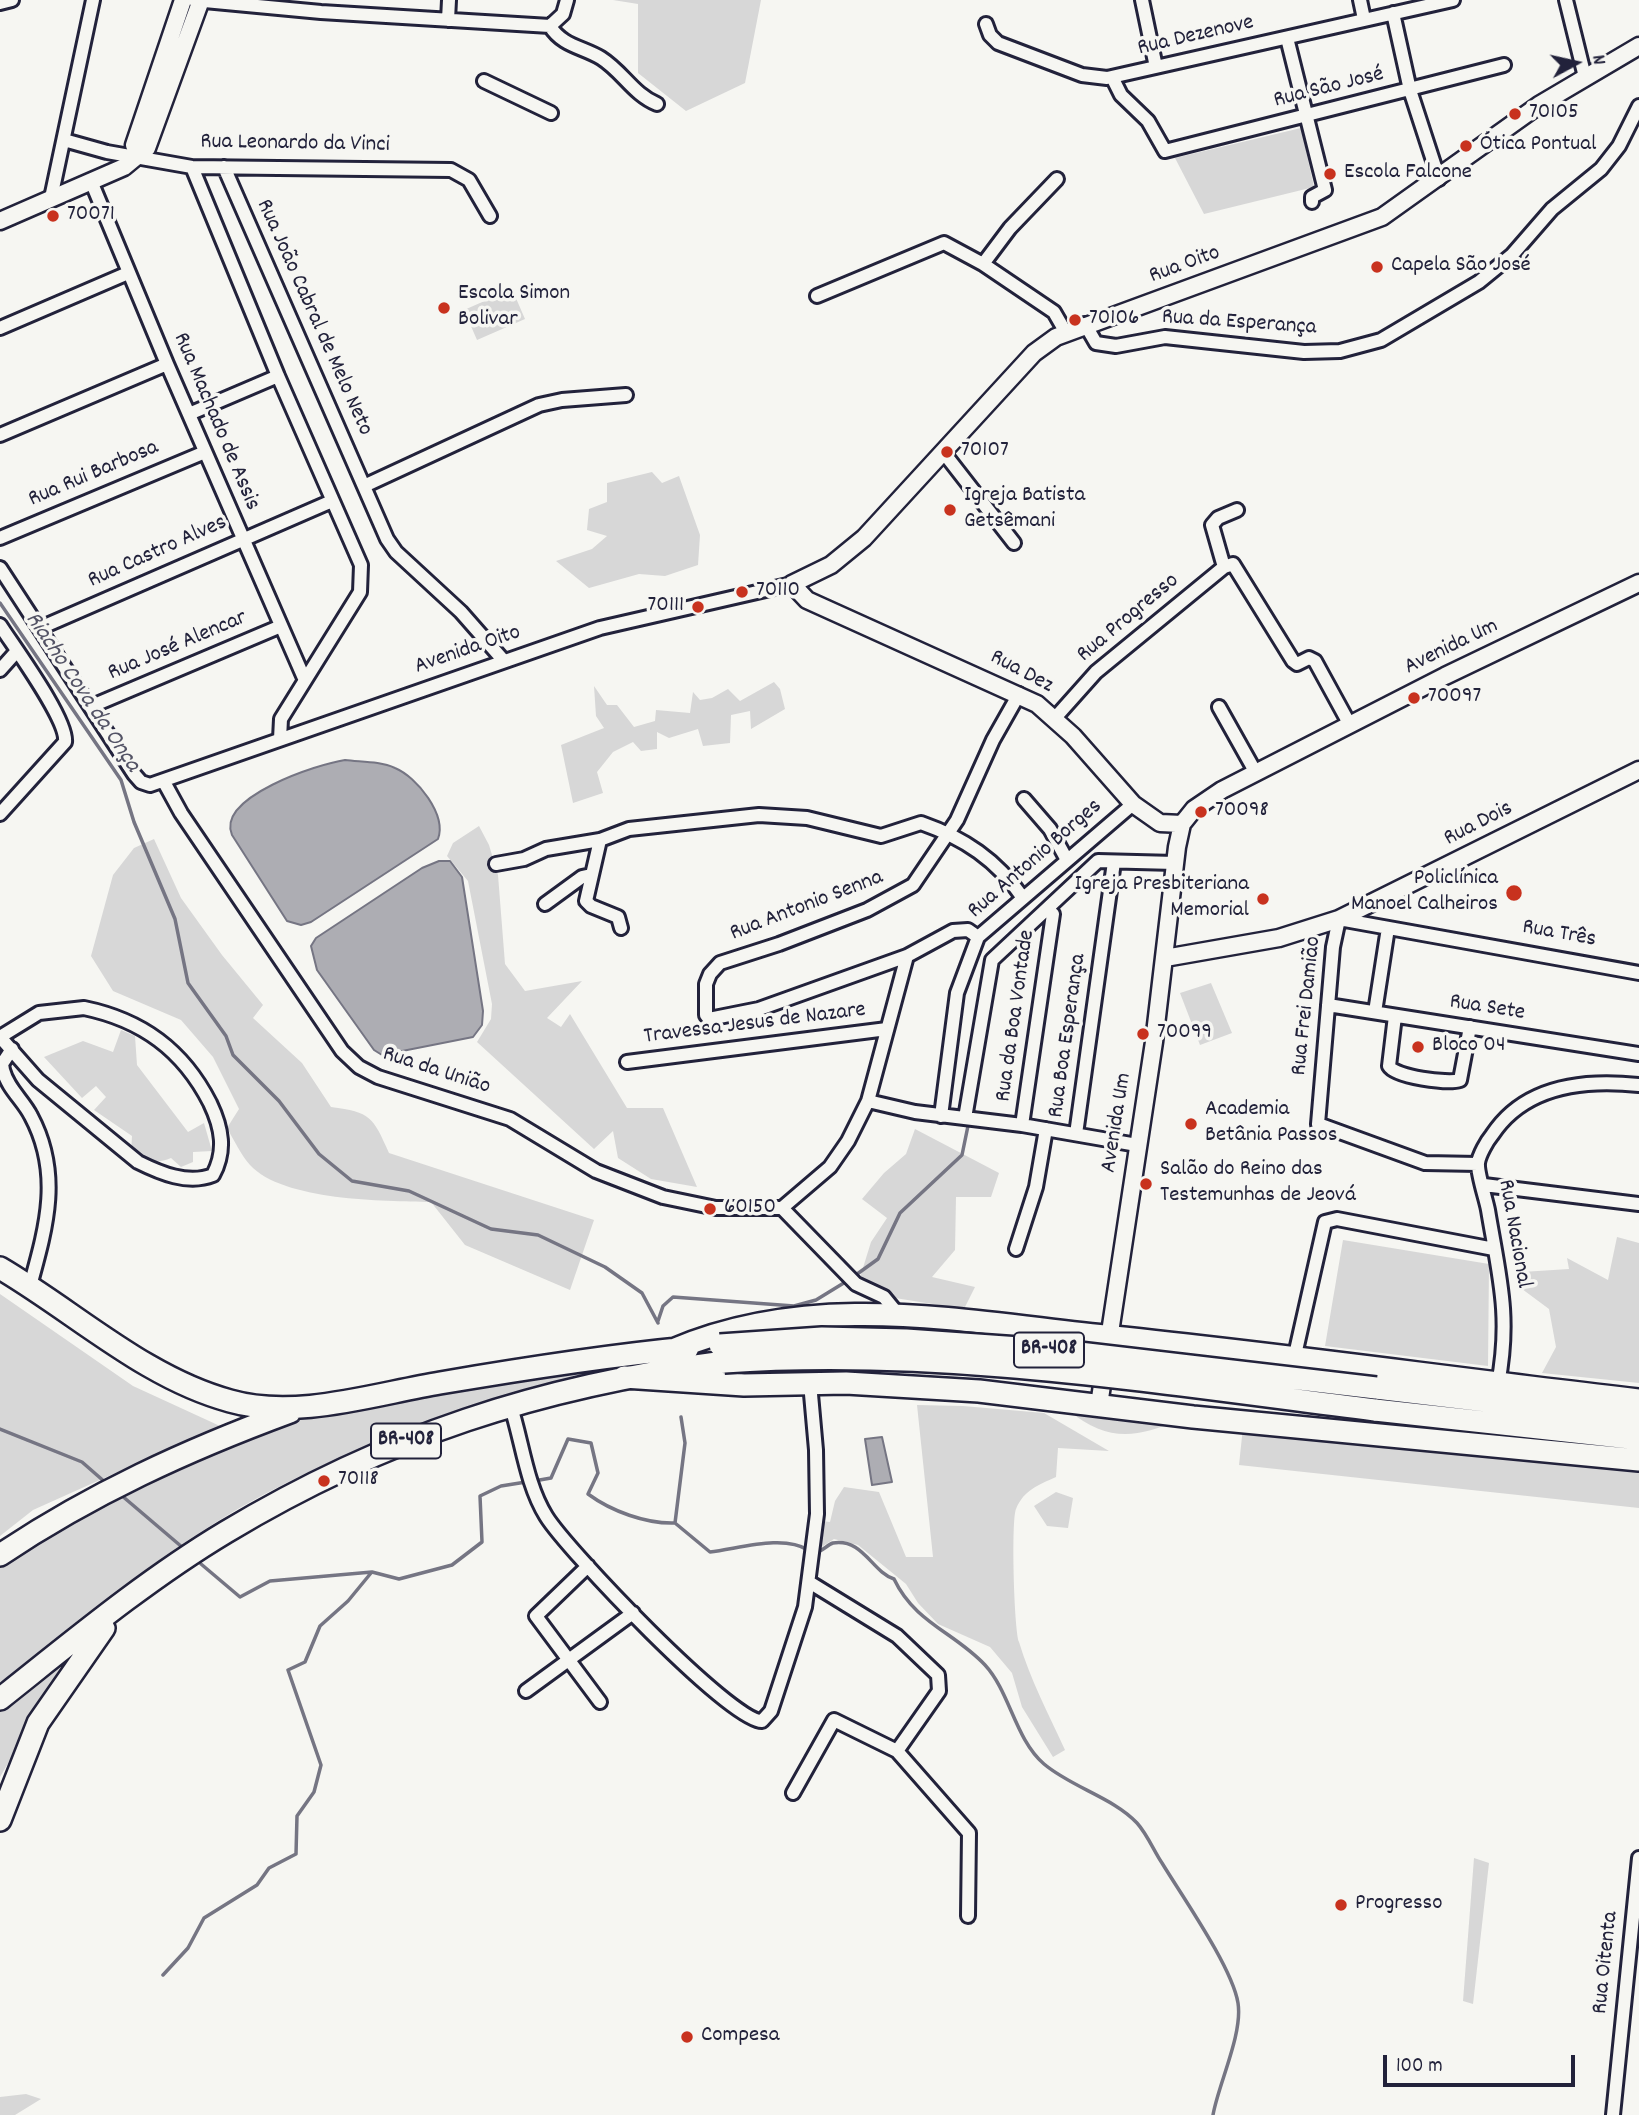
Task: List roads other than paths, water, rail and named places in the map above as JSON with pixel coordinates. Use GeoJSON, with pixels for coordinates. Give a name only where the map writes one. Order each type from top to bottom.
{"type":"FeatureCollection","features":[{"type":"Feature","properties":{"kind":"highway"},"geometry":{"type":"LineString","coordinates":[[0,1268],[121,1347],[197,1388],[230,1401],[262,1406],[305,1406]]}},
{"type":"Feature","properties":{"kind":"highway"},"geometry":{"type":"LineString","coordinates":[[673,1350],[722,1330],[772,1320],[822,1315],[897,1313],[1296,1355],[1498,1384],[1639,1400]]}},
{"type":"Feature","properties":{"kind":"highway","name":"BR-408"},"geometry":{"type":"LineString","coordinates":[[0,1699],[122,1604],[225,1533],[307,1488],[430,1432],[510,1404],[722,1354],[822,1338],[906,1340],[1062,1352],[1639,1419]]}},
{"type":"Feature","properties":{"kind":"highway","name":"BR-408"},"geometry":{"type":"LineString","coordinates":[[0,1555],[60,1517],[149,1469],[203,1444],[305,1406],[491,1374],[673,1350],[965,1362],[1639,1439]]}},
{"type":"Feature","properties":{"kind":"highway"},"geometry":{"type":"LineString","coordinates":[[624,1377],[744,1385],[810,1382],[979,1391],[1639,1460]]}},
{"type":"Feature","properties":{"kind":"highway"},"geometry":{"type":"LineString","coordinates":[[0,1820],[15,1775],[38,1723],[72,1670],[122,1604]]}},
{"type":"Feature","properties":{"kind":"street"},"geometry":{"type":"LineString","coordinates":[[0,3],[12,0]]}},
{"type":"Feature","properties":{"kind":"street"},"geometry":{"type":"LineString","coordinates":[[51,198],[93,0]]}},
{"type":"Feature","properties":{"kind":"street"},"geometry":{"type":"LineString","coordinates":[[138,156],[134,145],[183,0]]}},
{"type":"Feature","properties":{"kind":"street"},"geometry":{"type":"LineString","coordinates":[[448,20],[449,0]]}},
{"type":"Feature","properties":{"kind":"street"},"geometry":{"type":"LineString","coordinates":[[0,221],[124,167],[147,148],[199,1],[550,26],[563,14],[567,0]]}},
{"type":"Feature","properties":{"kind":"street"},"geometry":{"type":"LineString","coordinates":[[1142,0],[1156,67]]}},
{"type":"Feature","properties":{"kind":"street"},"geometry":{"type":"LineString","coordinates":[[1360,0],[1364,19]]}},
{"type":"Feature","properties":{"kind":"street","name":"Rua Dezenove"},"geometry":{"type":"LineString","coordinates":[[986,24],[990,36],[998,43],[1082,75],[1112,77],[1453,0]]}},
{"type":"Feature","properties":{"kind":"street"},"geometry":{"type":"LineString","coordinates":[[1566,0],[1585,77]]}},
{"type":"Feature","properties":{"kind":"street"},"geometry":{"type":"LineString","coordinates":[[1393,13],[1410,90],[1439,179]]}},
{"type":"Feature","properties":{"kind":"street"},"geometry":{"type":"LineString","coordinates":[[550,26],[559,38],[600,58],[621,74],[637,94],[657,104]]}},
{"type":"Feature","properties":{"kind":"street"},"geometry":{"type":"LineString","coordinates":[[1287,38],[1325,190],[1312,197],[1312,202]]}},
{"type":"Feature","properties":{"kind":"street","name":"Rua Oito"},"geometry":{"type":"LineString","coordinates":[[792,584],[831,565],[864,538],[1034,353],[1065,331],[1361,226],[1390,212],[1539,105],[1639,46]]}},
{"type":"Feature","properties":{"kind":"street","name":"Rua São José"},"geometry":{"type":"LineString","coordinates":[[1164,151],[1504,65]]}},
{"type":"Feature","properties":{"kind":"street","name":"Rua Dezenove"},"geometry":{"type":"LineString","coordinates":[[1112,77],[1121,95],[1147,121],[1164,151]]}},
{"type":"Feature","properties":{"kind":"street"},"geometry":{"type":"LineString","coordinates":[[484,81],[551,113]]}},
{"type":"Feature","properties":{"kind":"street","name":"Rua da Esperança"},"geometry":{"type":"LineString","coordinates":[[1085,324],[1096,343],[1116,346],[1165,337],[1304,352],[1328,352],[1381,340],[1479,282],[1512,256],[1542,219],[1601,169],[1619,146],[1639,106]]}},
{"type":"Feature","properties":{"kind":"street","name":"Rua Leonardo da Vinci"},"geometry":{"type":"LineString","coordinates":[[64,140],[107,152],[192,167],[451,170],[469,180],[490,216]]}},
{"type":"Feature","properties":{"kind":"street"},"geometry":{"type":"LineString","coordinates":[[192,167],[278,376],[361,565],[362,584],[350,611],[304,678],[281,719],[280,739]]}},
{"type":"Feature","properties":{"kind":"street","name":"Rua João Cabral de Melo Neto"},"geometry":{"type":"LineString","coordinates":[[224,167],[391,547],[461,612],[504,661]]}},
{"type":"Feature","properties":{"kind":"street"},"geometry":{"type":"LineString","coordinates":[[983,264],[1010,228],[1057,179]]}},
{"type":"Feature","properties":{"kind":"street","name":"Rua Machado de Assis"},"geometry":{"type":"LineString","coordinates":[[91,181],[128,273],[304,678]]}},
{"type":"Feature","properties":{"kind":"street"},"geometry":{"type":"LineString","coordinates":[[817,296],[938,243],[949,244],[1054,312],[1065,331]]}},
{"type":"Feature","properties":{"kind":"street"},"geometry":{"type":"LineString","coordinates":[[0,328],[128,273]]}},
{"type":"Feature","properties":{"kind":"street"},"geometry":{"type":"LineString","coordinates":[[0,435],[167,363]]}},
{"type":"Feature","properties":{"kind":"street"},"geometry":{"type":"LineString","coordinates":[[189,414],[278,376]]}},
{"type":"Feature","properties":{"kind":"street"},"geometry":{"type":"LineString","coordinates":[[364,486],[539,405],[562,400],[626,395]]}},
{"type":"Feature","properties":{"kind":"street","name":"Rua Rui Barbosa"},"geometry":{"type":"LineString","coordinates":[[0,538],[205,452]]}},
{"type":"Feature","properties":{"kind":"street"},"geometry":{"type":"LineString","coordinates":[[944,453],[1014,543]]}},
{"type":"Feature","properties":{"kind":"street","name":"Rua Castro Alves"},"geometry":{"type":"LineString","coordinates":[[40,628],[332,501]]}},
{"type":"Feature","properties":{"kind":"street"},"geometry":{"type":"LineString","coordinates":[[1237,510],[1218,518],[1212,525],[1230,566],[1293,661],[1297,664],[1309,658],[1315,660],[1350,725]]}},
{"type":"Feature","properties":{"kind":"street","name":"Rua Progresso"},"geometry":{"type":"LineString","coordinates":[[1055,718],[1096,672],[1230,566]]}},
{"type":"Feature","properties":{"kind":"street"},"geometry":{"type":"LineString","coordinates":[[0,568],[138,779],[150,785],[164,782]]}},
{"type":"Feature","properties":{"kind":"street","name":"Avenida Um"},"geometry":{"type":"LineString","coordinates":[[1182,824],[1194,809],[1210,797],[1255,773],[1639,583]]}},
{"type":"Feature","properties":{"kind":"street","name":"Avenida Oito"},"geometry":{"type":"LineString","coordinates":[[164,782],[504,661],[627,621],[792,584]]}},
{"type":"Feature","properties":{"kind":"street","name":"Rua Dez"},"geometry":{"type":"LineString","coordinates":[[792,584],[807,600],[1019,694],[1055,718],[1133,804],[1160,823],[1182,824]]}},
{"type":"Feature","properties":{"kind":"street"},"geometry":{"type":"LineString","coordinates":[[0,625],[61,723],[65,742],[0,814]]}},
{"type":"Feature","properties":{"kind":"street","name":"Rua José Alencar"},"geometry":{"type":"LineString","coordinates":[[92,706],[281,626]]}},
{"type":"Feature","properties":{"kind":"street"},"geometry":{"type":"LineString","coordinates":[[0,670],[17,651]]}},
{"type":"Feature","properties":{"kind":"street","name":"Rua Antonio Senna"},"geometry":{"type":"LineString","coordinates":[[907,956],[747,1013],[711,1019],[706,1015],[706,984],[710,974],[720,963],[779,944],[901,894],[914,885],[948,835],[999,729],[1019,694]]}},
{"type":"Feature","properties":{"kind":"street"},"geometry":{"type":"LineString","coordinates":[[1219,707],[1255,773]]}},
{"type":"Feature","properties":{"kind":"street","name":"Rua Dois"},"geometry":{"type":"LineString","coordinates":[[1339,919],[1639,770]]}},
{"type":"Feature","properties":{"kind":"street","name":"Rua da União"},"geometry":{"type":"LineString","coordinates":[[164,782],[181,813],[328,1031],[359,1068],[379,1077],[510,1119],[596,1171],[639,1189],[716,1208],[782,1208]]}},
{"type":"Feature","properties":{"kind":"street"},"geometry":{"type":"LineString","coordinates":[[1024,799],[1050,829],[1067,860]]}},
{"type":"Feature","properties":{"kind":"street","name":"Rua Antonio Borges"},"geometry":{"type":"LineString","coordinates":[[941,1116],[957,993],[978,937],[1133,804]]}},
{"type":"Feature","properties":{"kind":"street"},"geometry":{"type":"LineString","coordinates":[[496,864],[524,859],[546,849],[600,840],[628,829],[759,815],[807,818],[881,836],[921,823],[972,846],[998,866],[1023,898]]}},
{"type":"Feature","properties":{"kind":"street"},"geometry":{"type":"LineString","coordinates":[[965,1118],[992,960],[1098,861],[1115,862],[1176,855],[1182,824]]}},
{"type":"Feature","properties":{"kind":"street"},"geometry":{"type":"LineString","coordinates":[[600,840],[586,901],[591,906],[618,917],[621,928]]}},
{"type":"Feature","properties":{"kind":"street","name":"Avenida Um"},"geometry":{"type":"LineString","coordinates":[[1099,1405],[1165,958],[1176,855]]}},
{"type":"Feature","properties":{"kind":"street","name":"Rua Boa Esperança"},"geometry":{"type":"LineString","coordinates":[[1076,1134],[1115,862]]}},
{"type":"Feature","properties":{"kind":"street"},"geometry":{"type":"LineString","coordinates":[[545,904],[582,877],[592,874]]}},
{"type":"Feature","properties":{"kind":"street","name":"Rua da Boa Vontade"},"geometry":{"type":"LineString","coordinates":[[1022,1125],[1053,914]]}},
{"type":"Feature","properties":{"kind":"street","name":"Rua Três"},"geometry":{"type":"LineString","coordinates":[[1165,958],[1279,938],[1339,919],[1639,973]]}},
{"type":"Feature","properties":{"kind":"street","name":"Rua Frei Damião"},"geometry":{"type":"LineString","coordinates":[[1339,919],[1318,1119],[1321,1126],[1424,1163],[1478,1164]]}},
{"type":"Feature","properties":{"kind":"street"},"geometry":{"type":"LineString","coordinates":[[1376,1013],[1388,929]]}},
{"type":"Feature","properties":{"kind":"street"},"geometry":{"type":"LineString","coordinates":[[897,1313],[884,1297],[856,1284],[782,1208],[830,1167],[848,1141],[868,1101],[907,956],[953,931],[968,930],[978,937]]}},
{"type":"Feature","properties":{"kind":"street","name":"Rua Sete"},"geometry":{"type":"LineString","coordinates":[[1328,1005],[1639,1054]]}},
{"type":"Feature","properties":{"kind":"street"},"geometry":{"type":"LineString","coordinates":[[60,1009],[94,1010],[143,1030],[185,1062],[214,1112],[222,1142],[212,1175],[194,1180],[156,1171],[138,1162],[38,1080],[0,1037],[39,1013],[60,1009]]}},
{"type":"Feature","properties":{"kind":"street"},"geometry":{"type":"LineString","coordinates":[[1395,1016],[1390,1066],[1396,1074],[1408,1076],[1458,1081],[1470,1027]]}},
{"type":"Feature","properties":{"kind":"street","name":"Travessa Jesus de Nazare"},"geometry":{"type":"LineString","coordinates":[[627,1062],[887,1029]]}},
{"type":"Feature","properties":{"kind":"street"},"geometry":{"type":"LineString","coordinates":[[12,1049],[2,1064],[5,1077],[31,1116],[42,1146],[51,1197],[30,1286]]}},
{"type":"Feature","properties":{"kind":"street","name":"Rua Nacional"},"geometry":{"type":"LineString","coordinates":[[1498,1384],[1506,1319],[1503,1282],[1478,1164],[1489,1138],[1505,1116],[1522,1101],[1557,1089],[1589,1083],[1639,1085]]}},
{"type":"Feature","properties":{"kind":"street"},"geometry":{"type":"LineString","coordinates":[[868,1101],[941,1116],[1022,1125],[1137,1145]]}},
{"type":"Feature","properties":{"kind":"street"},"geometry":{"type":"LineString","coordinates":[[1016,1249],[1036,1187],[1046,1129]]}},
{"type":"Feature","properties":{"kind":"street"},"geometry":{"type":"LineString","coordinates":[[1483,1185],[1639,1204]]}},
{"type":"Feature","properties":{"kind":"street"},"geometry":{"type":"LineString","coordinates":[[1296,1355],[1322,1228],[1330,1220],[1494,1249]]}},
{"type":"Feature","properties":{"kind":"street"},"geometry":{"type":"LineString","coordinates":[[510,1404],[534,1490],[546,1517],[633,1613],[730,1705],[748,1719],[762,1721],[771,1711],[795,1643],[811,1562],[817,1502],[810,1382]]}},
{"type":"Feature","properties":{"kind":"street"},"geometry":{"type":"LineString","coordinates":[[588,1566],[536,1616],[600,1702]]}},
{"type":"Feature","properties":{"kind":"street"},"geometry":{"type":"LineString","coordinates":[[808,1582],[897,1636],[938,1675],[939,1691],[897,1751]]}},
{"type":"Feature","properties":{"kind":"street"},"geometry":{"type":"LineString","coordinates":[[526,1691],[633,1613]]}},
{"type":"Feature","properties":{"kind":"street"},"geometry":{"type":"LineString","coordinates":[[793,1793],[834,1720],[897,1751],[970,1833],[968,1916]]}},
{"type":"Feature","properties":{"kind":"street","name":"Rua Oitenta"},"geometry":{"type":"LineString","coordinates":[[1613,2115],[1639,1858]]}},
{"type":"Feature","properties":{"kind":"waterway","name":"Riacho Cova da Onça"},"geometry":{"type":"LineString","coordinates":[[0,603],[121,780],[134,822],[175,919],[188,983],[226,1036],[233,1055],[279,1101],[319,1154],[352,1181],[409,1191],[491,1229],[538,1235],[605,1267],[642,1293],[658,1323]]}},
{"type":"Feature","properties":{"kind":"waterway"},"geometry":{"type":"LineString","coordinates":[[853,1277],[878,1259],[900,1213],[962,1155],[969,1121]]}},
{"type":"Feature","properties":{"kind":"waterway"},"geometry":{"type":"LineString","coordinates":[[658,1321],[663,1306],[673,1297],[794,1306],[816,1300],[847,1281]]}},
{"type":"Feature","properties":{"kind":"waterway","name":"Riacho Cova da Onça"},"geometry":{"type":"LineString","coordinates":[[675,1523],[685,1443],[681,1417]]}},
{"type":"Feature","properties":{"kind":"waterway"},"geometry":{"type":"LineString","coordinates":[[0,1429],[82,1462],[106,1483]]}},
{"type":"Feature","properties":{"kind":"waterway"},"geometry":{"type":"LineString","coordinates":[[534,1481],[551,1478],[568,1439],[591,1443],[598,1473],[588,1494],[629,1515],[675,1523]]}},
{"type":"Feature","properties":{"kind":"waterway"},"geometry":{"type":"LineString","coordinates":[[201,1564],[240,1597],[270,1581],[372,1572],[399,1579],[452,1565],[482,1542],[480,1496],[501,1486],[526,1482]]}},
{"type":"Feature","properties":{"kind":"waterway"},"geometry":{"type":"LineString","coordinates":[[121,1495],[182,1547]]}},
{"type":"Feature","properties":{"kind":"waterway","name":"Riacho Cova da Onça"},"geometry":{"type":"LineString","coordinates":[[675,1523],[710,1552],[773,1543],[798,1545],[808,1550]]}},
{"type":"Feature","properties":{"kind":"waterway","name":"Riacho Cova da Onça"},"geometry":{"type":"LineString","coordinates":[[814,1553],[833,1543],[843,1543],[860,1550],[879,1570],[894,1579],[903,1594],[924,1617],[985,1665],[1001,1688],[1026,1742],[1044,1764],[1117,1806],[1141,1827],[1217,1952],[1238,2003],[1239,2015],[1234,2044],[1213,2115]]}},
{"type":"Feature","properties":{"kind":"waterway"},"geometry":{"type":"LineString","coordinates":[[163,1975],[188,1948],[204,1918],[257,1885],[269,1868],[296,1854],[297,1816],[314,1792],[321,1765],[288,1670],[305,1662],[320,1626],[348,1601],[371,1573]]}},
{"type":"Feature","properties":{"kind":"place","name":"70105"},"geometry":{"type":"Point","coordinates":[1515,114]}},
{"type":"Feature","properties":{"kind":"place","name":"Ótica Pontual"},"geometry":{"type":"Point","coordinates":[1466,146]}},
{"type":"Feature","properties":{"kind":"place","name":"Escola Falcone"},"geometry":{"type":"Point","coordinates":[1330,174]}},
{"type":"Feature","properties":{"kind":"place","name":"70071"},"geometry":{"type":"Point","coordinates":[53,216]}},
{"type":"Feature","properties":{"kind":"place","name":"Capela São José"},"geometry":{"type":"Point","coordinates":[1377,267]}},
{"type":"Feature","properties":{"kind":"place","name":"Escola Simon Bolivar"},"geometry":{"type":"Point","coordinates":[444,308]}},
{"type":"Feature","properties":{"kind":"place","name":"70106"},"geometry":{"type":"Point","coordinates":[1075,320]}},
{"type":"Feature","properties":{"kind":"place","name":"70107"},"geometry":{"type":"Point","coordinates":[947,452]}},
{"type":"Feature","properties":{"kind":"place","name":"Igreja Batista Getsêmani"},"geometry":{"type":"Point","coordinates":[950,510]}},
{"type":"Feature","properties":{"kind":"place","name":"70110"},"geometry":{"type":"Point","coordinates":[742,592]}},
{"type":"Feature","properties":{"kind":"place","name":"70111"},"geometry":{"type":"Point","coordinates":[698,607]}},
{"type":"Feature","properties":{"kind":"place","name":"70097"},"geometry":{"type":"Point","coordinates":[1414,698]}},
{"type":"Feature","properties":{"kind":"place","name":"70098"},"geometry":{"type":"Point","coordinates":[1201,812]}},
{"type":"Feature","properties":{"kind":"place","name":"Policlínica Manoel Calheiros"},"geometry":{"type":"Point","coordinates":[1514,893]}},
{"type":"Feature","properties":{"kind":"place","name":"Igreja Presbiteriana Memorial"},"geometry":{"type":"Point","coordinates":[1263,899]}},
{"type":"Feature","properties":{"kind":"place","name":"70099"},"geometry":{"type":"Point","coordinates":[1143,1034]}},
{"type":"Feature","properties":{"kind":"place","name":"Bloco 04"},"geometry":{"type":"Point","coordinates":[1418,1047]}},
{"type":"Feature","properties":{"kind":"place","name":"Academia Betânia Passos"},"geometry":{"type":"Point","coordinates":[1191,1124]}},
{"type":"Feature","properties":{"kind":"place","name":"Salão do Reino das Testemunhas de Jeová"},"geometry":{"type":"Point","coordinates":[1146,1184]}},
{"type":"Feature","properties":{"kind":"place","name":"60150"},"geometry":{"type":"Point","coordinates":[710,1209]}},
{"type":"Feature","properties":{"kind":"place","name":"70118"},"geometry":{"type":"Point","coordinates":[324,1481]}},
{"type":"Feature","properties":{"kind":"place","name":"Progresso"},"geometry":{"type":"Point","coordinates":[1341,1905]}},
{"type":"Feature","properties":{"kind":"place","name":"Compesa"},"geometry":{"type":"Point","coordinates":[687,2037]}}]}
